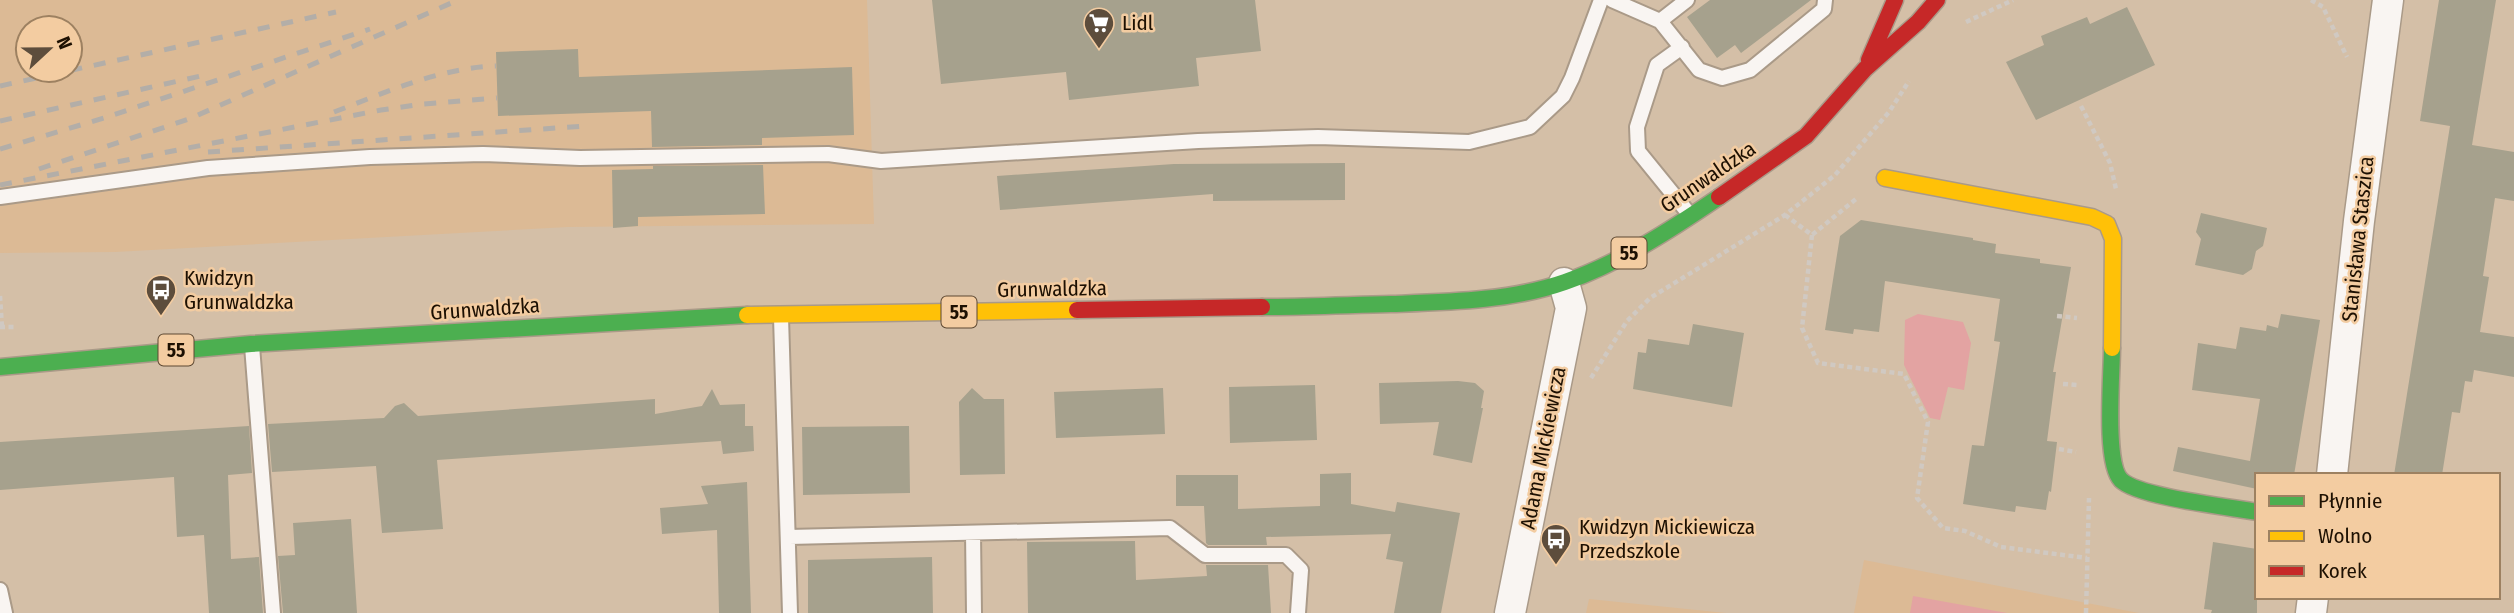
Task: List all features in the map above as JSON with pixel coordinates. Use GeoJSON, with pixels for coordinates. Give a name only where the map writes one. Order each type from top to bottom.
{"type":"FeatureCollection","features":[{"type":"Feature","properties":{"kind":"main road","name":"Grunwaldzka"},"geometry":{"type":"LineString","coordinates":[[1866,69],[1895,0]]}},
{"type":"Feature","properties":{"kind":"main road","name":"Grunwaldzka"},"geometry":{"type":"LineString","coordinates":[[0,367],[251,344],[781,314],[1275,307],[1455,302],[1504,296],[1564,283],[1614,262],[1691,216],[1806,136],[1866,69],[1918,22],[1937,0]]}},
{"type":"Feature","properties":{"kind":"main road"},"geometry":{"type":"LineString","coordinates":[[1885,177],[2092,217],[2107,224],[2113,239],[2111,459],[2122,480],[2142,491],[2255,512]]}},
{"type":"Feature","properties":{"kind":"street","name":"Stanisława Staszica"},"geometry":{"type":"LineString","coordinates":[[2332,473],[2384,1]]}},
{"type":"Feature","properties":{"kind":"street","name":"Adama Mickiewicza"},"geometry":{"type":"LineString","coordinates":[[1510,613],[1572,308],[1564,283]]}},
{"type":"Feature","properties":{"kind":"lane"},"geometry":{"type":"LineString","coordinates":[[0,197],[208,168],[370,157],[483,153],[580,158],[828,154],[881,161],[1198,141],[1318,137],[1469,142],[1530,127],[1563,96],[1601,0]]}},
{"type":"Feature","properties":{"kind":"lane"},"geometry":{"type":"LineString","coordinates":[[1612,0],[1660,22],[1699,70],[1722,78],[1750,70],[1824,9],[1825,0]]}},
{"type":"Feature","properties":{"kind":"lane"},"geometry":{"type":"LineString","coordinates":[[1660,22],[1687,0]]}},
{"type":"Feature","properties":{"kind":"lane"},"geometry":{"type":"LineString","coordinates":[[1682,47],[1657,65],[1637,127],[1638,151],[1691,216]]}},
{"type":"Feature","properties":{"kind":"lane"},"geometry":{"type":"LineString","coordinates":[[781,314],[790,613]]}},
{"type":"Feature","properties":{"kind":"lane"},"geometry":{"type":"LineString","coordinates":[[251,344],[274,613]]}},
{"type":"Feature","properties":{"kind":"lane"},"geometry":{"type":"LineString","coordinates":[[789,537],[1170,528],[1205,555],[1286,555],[1301,570],[1298,613]]}},
{"type":"Feature","properties":{"kind":"lane"},"geometry":{"type":"LineString","coordinates":[[973,533],[974,613]]}},
{"type":"Feature","properties":{"kind":"lane"},"geometry":{"type":"LineString","coordinates":[[0,590],[5,613]]}},
{"type":"Feature","properties":{"kind":"path"},"geometry":{"type":"LineString","coordinates":[[1958,26],[2013,0]]}},
{"type":"Feature","properties":{"kind":"path"},"geometry":{"type":"LineString","coordinates":[[1554,390],[1584,396],[1589,381],[1627,321],[1650,298],[1785,215],[1835,175],[1889,113],[1909,80]]}},
{"type":"Feature","properties":{"kind":"path"},"geometry":{"type":"LineString","coordinates":[[2081,106],[2110,163],[2116,187]]}},
{"type":"Feature","properties":{"kind":"path"},"geometry":{"type":"LineString","coordinates":[[1885,177],[1812,235],[1802,328],[1818,363],[1904,374],[1928,422],[1917,498],[1943,528],[1965,531],[2001,547],[2087,558]]}},
{"type":"Feature","properties":{"kind":"path"},"geometry":{"type":"LineString","coordinates":[[1785,215],[1812,235]]}},
{"type":"Feature","properties":{"kind":"path"},"geometry":{"type":"LineString","coordinates":[[0,296],[1,327]]}},
{"type":"Feature","properties":{"kind":"path"},"geometry":{"type":"LineString","coordinates":[[2087,613],[2089,493]]}},
{"type":"Feature","properties":{"kind":"shaded area"},"geometry":{"type":"Polygon","coordinates":[[[0,0],[867,0],[874,224],[568,227],[115,252],[0,253],[0,0]]]}},
{"type":"Feature","properties":{"kind":"shaded area"},"geometry":{"type":"Polygon","coordinates":[[[1918,314],[1963,322],[1971,343],[1964,390],[1948,387],[1940,420],[1930,418],[1904,365],[1905,320],[1918,314]]]}},
{"type":"Feature","properties":{"kind":"shaded area"},"geometry":{"type":"Polygon","coordinates":[[[1864,560],[2139,613],[1854,613],[1864,560]]]}},
{"type":"Feature","properties":{"kind":"shaded area"},"geometry":{"type":"Polygon","coordinates":[[[1913,596],[2007,613],[1910,613],[1913,596]]]}},
{"type":"Feature","properties":{"kind":"shaded area"},"geometry":{"type":"Polygon","coordinates":[[[1589,599],[1726,613],[1586,613],[1589,599]]]}},
{"type":"Feature","properties":{"kind":"building","name":"Lidl"},"geometry":{"type":"Polygon","coordinates":[[[932,0],[1255,0],[1261,51],[1196,58],[1199,86],[1069,100],[1066,72],[941,84],[932,0]]]}},
{"type":"Feature","properties":{"kind":"building"},"geometry":{"type":"Polygon","coordinates":[[[1710,0],[1811,0],[1741,53],[1735,45],[1717,58],[1687,17],[1710,0]]]}},
{"type":"Feature","properties":{"kind":"building"},"geometry":{"type":"Polygon","coordinates":[[[2439,0],[2496,0],[2472,145],[2514,152],[2514,201],[2495,198],[2483,276],[2489,277],[2480,332],[2514,337],[2514,377],[2474,370],[2472,382],[2465,381],[2460,413],[2452,412],[2442,473],[2394,473],[2450,126],[2420,121],[2439,0]]]}},
{"type":"Feature","properties":{"kind":"building"},"geometry":{"type":"Polygon","coordinates":[[[2127,7],[2155,65],[2036,120],[2006,62],[2044,45],[2041,36],[2087,17],[2090,24],[2127,7]]]}},
{"type":"Feature","properties":{"kind":"building"},"geometry":{"type":"Polygon","coordinates":[[[578,49],[579,77],[852,67],[854,135],[762,138],[762,145],[652,147],[651,111],[498,116],[496,52],[578,49]]]}},
{"type":"Feature","properties":{"kind":"building"},"geometry":{"type":"Polygon","coordinates":[[[1345,163],[1345,200],[1213,201],[1213,194],[1000,210],[997,176],[1174,164],[1345,163]]]}},
{"type":"Feature","properties":{"kind":"building"},"geometry":{"type":"Polygon","coordinates":[[[763,165],[765,214],[638,217],[638,226],[613,228],[612,170],[653,169],[653,166],[763,165]]]}},
{"type":"Feature","properties":{"kind":"building"},"geometry":{"type":"Polygon","coordinates":[[[2201,213],[2267,228],[2263,246],[2256,251],[2252,269],[2243,275],[2195,265],[2201,239],[2196,232],[2201,213]]]}},
{"type":"Feature","properties":{"kind":"building"},"geometry":{"type":"Polygon","coordinates":[[[1861,220],[1973,238],[1996,244],[1995,253],[2040,259],[2040,263],[2071,267],[2053,372],[2056,372],[2047,441],[2057,442],[2046,510],[2016,506],[2015,512],[1963,504],[1972,445],[1984,446],[2000,342],[1994,341],[2000,299],[1885,281],[1879,332],[1854,329],[1853,334],[1825,330],[1840,236],[1861,220]]]}},
{"type":"Feature","properties":{"kind":"building"},"geometry":{"type":"Polygon","coordinates":[[[2281,314],[2320,320],[2294,473],[2255,473],[2255,489],[2173,471],[2178,447],[2250,461],[2260,399],[2192,390],[2198,343],[2236,349],[2240,327],[2266,331],[2267,325],[2278,328],[2281,314]]]}},
{"type":"Feature","properties":{"kind":"building"},"geometry":{"type":"Polygon","coordinates":[[[1693,324],[1744,333],[1732,407],[1633,389],[1638,352],[1646,353],[1648,339],[1689,345],[1693,324]]]}},
{"type":"Feature","properties":{"kind":"building"},"geometry":{"type":"Polygon","coordinates":[[[1379,383],[1475,383],[1484,391],[1472,463],[1433,455],[1439,422],[1380,424],[1379,383]]]}},
{"type":"Feature","properties":{"kind":"building"},"geometry":{"type":"Polygon","coordinates":[[[1315,385],[1317,440],[1230,443],[1229,387],[1315,385]]]}},
{"type":"Feature","properties":{"kind":"building"},"geometry":{"type":"Polygon","coordinates":[[[972,388],[984,399],[1004,399],[1005,474],[960,475],[959,402],[972,388]]]}},
{"type":"Feature","properties":{"kind":"building"},"geometry":{"type":"Polygon","coordinates":[[[1163,388],[1165,434],[1056,438],[1054,392],[1163,388]]]}},
{"type":"Feature","properties":{"kind":"building"},"geometry":{"type":"Polygon","coordinates":[[[712,389],[720,405],[745,404],[745,426],[753,426],[754,451],[723,454],[721,441],[437,460],[443,529],[382,533],[376,466],[272,472],[268,424],[384,418],[395,406],[404,403],[418,416],[655,399],[655,414],[702,406],[712,389]]]}},
{"type":"Feature","properties":{"kind":"building"},"geometry":{"type":"Polygon","coordinates":[[[249,426],[252,473],[228,475],[231,559],[259,557],[263,613],[209,613],[204,535],[177,537],[174,477],[0,490],[0,442],[249,426]]]}},
{"type":"Feature","properties":{"kind":"building"},"geometry":{"type":"Polygon","coordinates":[[[909,426],[910,493],[803,495],[802,427],[909,426]]]}},
{"type":"Feature","properties":{"kind":"building"},"geometry":{"type":"Polygon","coordinates":[[[1351,473],[1351,504],[1395,512],[1397,502],[1460,513],[1441,613],[1394,613],[1403,562],[1386,559],[1391,534],[1266,537],[1267,545],[1208,545],[1204,506],[1176,506],[1176,475],[1238,475],[1238,509],[1320,506],[1320,474],[1351,473]]]}},
{"type":"Feature","properties":{"kind":"building"},"geometry":{"type":"Polygon","coordinates":[[[747,482],[751,613],[719,613],[717,530],[662,534],[660,508],[708,504],[701,486],[747,482]]]}},
{"type":"Feature","properties":{"kind":"building"},"geometry":{"type":"Polygon","coordinates":[[[351,519],[357,613],[283,613],[278,556],[295,555],[293,523],[351,519]]]}},
{"type":"Feature","properties":{"kind":"building"},"geometry":{"type":"Polygon","coordinates":[[[1135,541],[1136,580],[1207,576],[1206,565],[1268,565],[1271,613],[1028,613],[1027,542],[1135,541]]]}},
{"type":"Feature","properties":{"kind":"building"},"geometry":{"type":"Polygon","coordinates":[[[2213,542],[2255,549],[2257,613],[2211,613],[2212,610],[2204,609],[2213,542]]]}},
{"type":"Feature","properties":{"kind":"building"},"geometry":{"type":"Polygon","coordinates":[[[932,557],[933,613],[808,613],[808,560],[932,557]]]}},
{"type":"Feature","properties":{"kind":"railway"},"geometry":{"type":"LineString","coordinates":[[39,169],[189,119],[458,0]]}},
{"type":"Feature","properties":{"kind":"railway"},"geometry":{"type":"LineString","coordinates":[[0,86],[336,12]]}},
{"type":"Feature","properties":{"kind":"railway"},"geometry":{"type":"LineString","coordinates":[[0,149],[104,118],[370,29]]}},
{"type":"Feature","properties":{"kind":"railway"},"geometry":{"type":"LineString","coordinates":[[334,112],[434,76],[496,66]]}},
{"type":"Feature","properties":{"kind":"railway"},"geometry":{"type":"LineString","coordinates":[[0,121],[205,75]]}},
{"type":"Feature","properties":{"kind":"railway"},"geometry":{"type":"LineString","coordinates":[[0,185],[381,110],[497,98]]}},
{"type":"Feature","properties":{"kind":"railway"},"geometry":{"type":"LineString","coordinates":[[208,152],[585,126]]}},
{"type":"Feature","properties":{"kind":"traffic: fast"},"geometry":{"type":"LineString","coordinates":[[1262,307],[1457,301],[1501,297],[1544,288],[1585,274],[1626,255],[1719,197]]}},
{"type":"Feature","properties":{"kind":"traffic: fast"},"geometry":{"type":"LineString","coordinates":[[0,367],[251,344],[747,315]]}},
{"type":"Feature","properties":{"kind":"traffic: fast"},"geometry":{"type":"LineString","coordinates":[[2112,348],[2112,456],[2121,480],[2131,486],[2164,496],[2255,512]]}},
{"type":"Feature","properties":{"kind":"traffic: slow"},"geometry":{"type":"LineString","coordinates":[[1885,178],[2092,217],[2107,224],[2113,239],[2112,348]]}},
{"type":"Feature","properties":{"kind":"traffic: slow"},"geometry":{"type":"LineString","coordinates":[[747,315],[1077,310]]}},
{"type":"Feature","properties":{"kind":"traffic: jam"},"geometry":{"type":"LineString","coordinates":[[1869,60],[1895,0]]}},
{"type":"Feature","properties":{"kind":"traffic: jam"},"geometry":{"type":"LineString","coordinates":[[1719,197],[1806,136],[1865,69],[1918,22],[1937,0]]}},
{"type":"Feature","properties":{"kind":"traffic: jam"},"geometry":{"type":"LineString","coordinates":[[1077,310],[1262,307]]}},
{"type":"Feature","properties":{"kind":"place","name":"Lidl"},"geometry":{"type":"Point","coordinates":[1099,50]}},
{"type":"Feature","properties":{"kind":"place","name":"Kwidzyn Grunwaldzka"},"geometry":{"type":"Point","coordinates":[161,317]}},
{"type":"Feature","properties":{"kind":"place","name":"Kwidzyn Mickiewicza Przedszkole"},"geometry":{"type":"Point","coordinates":[1556,566]}}]}
